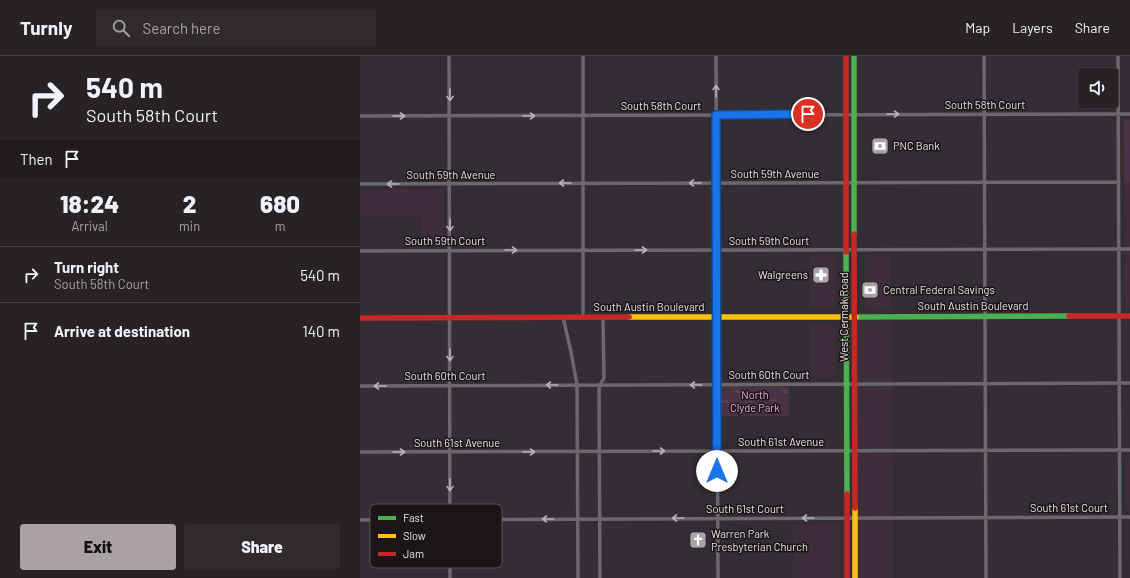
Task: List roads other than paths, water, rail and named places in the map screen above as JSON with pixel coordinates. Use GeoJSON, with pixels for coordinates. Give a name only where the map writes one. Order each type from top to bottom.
{"type":"FeatureCollection","features":[{"type":"Feature","properties":{"kind":"main road","name":"West Cermak Road"},"geometry":{"type":"LineString","coordinates":[[846,56],[847,578]]}},
{"type":"Feature","properties":{"kind":"main road","name":"West Cermak Road"},"geometry":{"type":"LineString","coordinates":[[854,56],[855,578]]}},
{"type":"Feature","properties":{"kind":"main road","name":"South Austin Boulevard"},"geometry":{"type":"LineString","coordinates":[[360,318],[1130,316]]}},
{"type":"Feature","properties":{"kind":"street"},"geometry":{"type":"LineString","coordinates":[[449,56],[450,504]]}},
{"type":"Feature","properties":{"kind":"street"},"geometry":{"type":"LineString","coordinates":[[583,56],[583,318]]}},
{"type":"Feature","properties":{"kind":"street"},"geometry":{"type":"LineString","coordinates":[[716,56],[718,578]]}},
{"type":"Feature","properties":{"kind":"street"},"geometry":{"type":"LineString","coordinates":[[984,56],[986,578]]}},
{"type":"Feature","properties":{"kind":"street"},"geometry":{"type":"LineString","coordinates":[[1118,56],[1120,578]]}},
{"type":"Feature","properties":{"kind":"street","name":"South 58th Court"},"geometry":{"type":"LineString","coordinates":[[360,116],[1130,114]]}},
{"type":"Feature","properties":{"kind":"street","name":"South 59th Avenue"},"geometry":{"type":"LineString","coordinates":[[360,184],[1119,182]]}},
{"type":"Feature","properties":{"kind":"street","name":"South 59th Court"},"geometry":{"type":"LineString","coordinates":[[360,251],[1130,249]]}},
{"type":"Feature","properties":{"kind":"street"},"geometry":{"type":"LineString","coordinates":[[600,578],[599,452],[600,385],[604,378],[603,317]]}},
{"type":"Feature","properties":{"kind":"street"},"geometry":{"type":"LineString","coordinates":[[563,318],[577,385],[578,578]]}},
{"type":"Feature","properties":{"kind":"street","name":"South 60th Court"},"geometry":{"type":"LineString","coordinates":[[360,386],[1130,383]]}},
{"type":"Feature","properties":{"kind":"street","name":"South 61st Avenue"},"geometry":{"type":"LineString","coordinates":[[360,452],[1130,450]]}},
{"type":"Feature","properties":{"kind":"street","name":"South 61st Court"},"geometry":{"type":"LineString","coordinates":[[502,519],[1130,517]]}},
{"type":"Feature","properties":{"kind":"street","name":"South 61st Court"},"geometry":{"type":"LineString","coordinates":[[360,520],[370,520]]}},
{"type":"Feature","properties":{"kind":"place","name":"PNC Bank"},"geometry":{"type":"Point","coordinates":[880,146]}},
{"type":"Feature","properties":{"kind":"place","name":"Walgreens"},"geometry":{"type":"Point","coordinates":[821,275]}},
{"type":"Feature","properties":{"kind":"place","name":"Central Federal Savings"},"geometry":{"type":"Point","coordinates":[870,290]}},
{"type":"Feature","properties":{"kind":"place","name":"Warren Park Presbyterian Church"},"geometry":{"type":"Point","coordinates":[698,540]}},
{"type":"Feature","properties":{"kind":"park label","name":"North Clyde Park"},"geometry":{"type":"Point","coordinates":[755,401]}}]}
